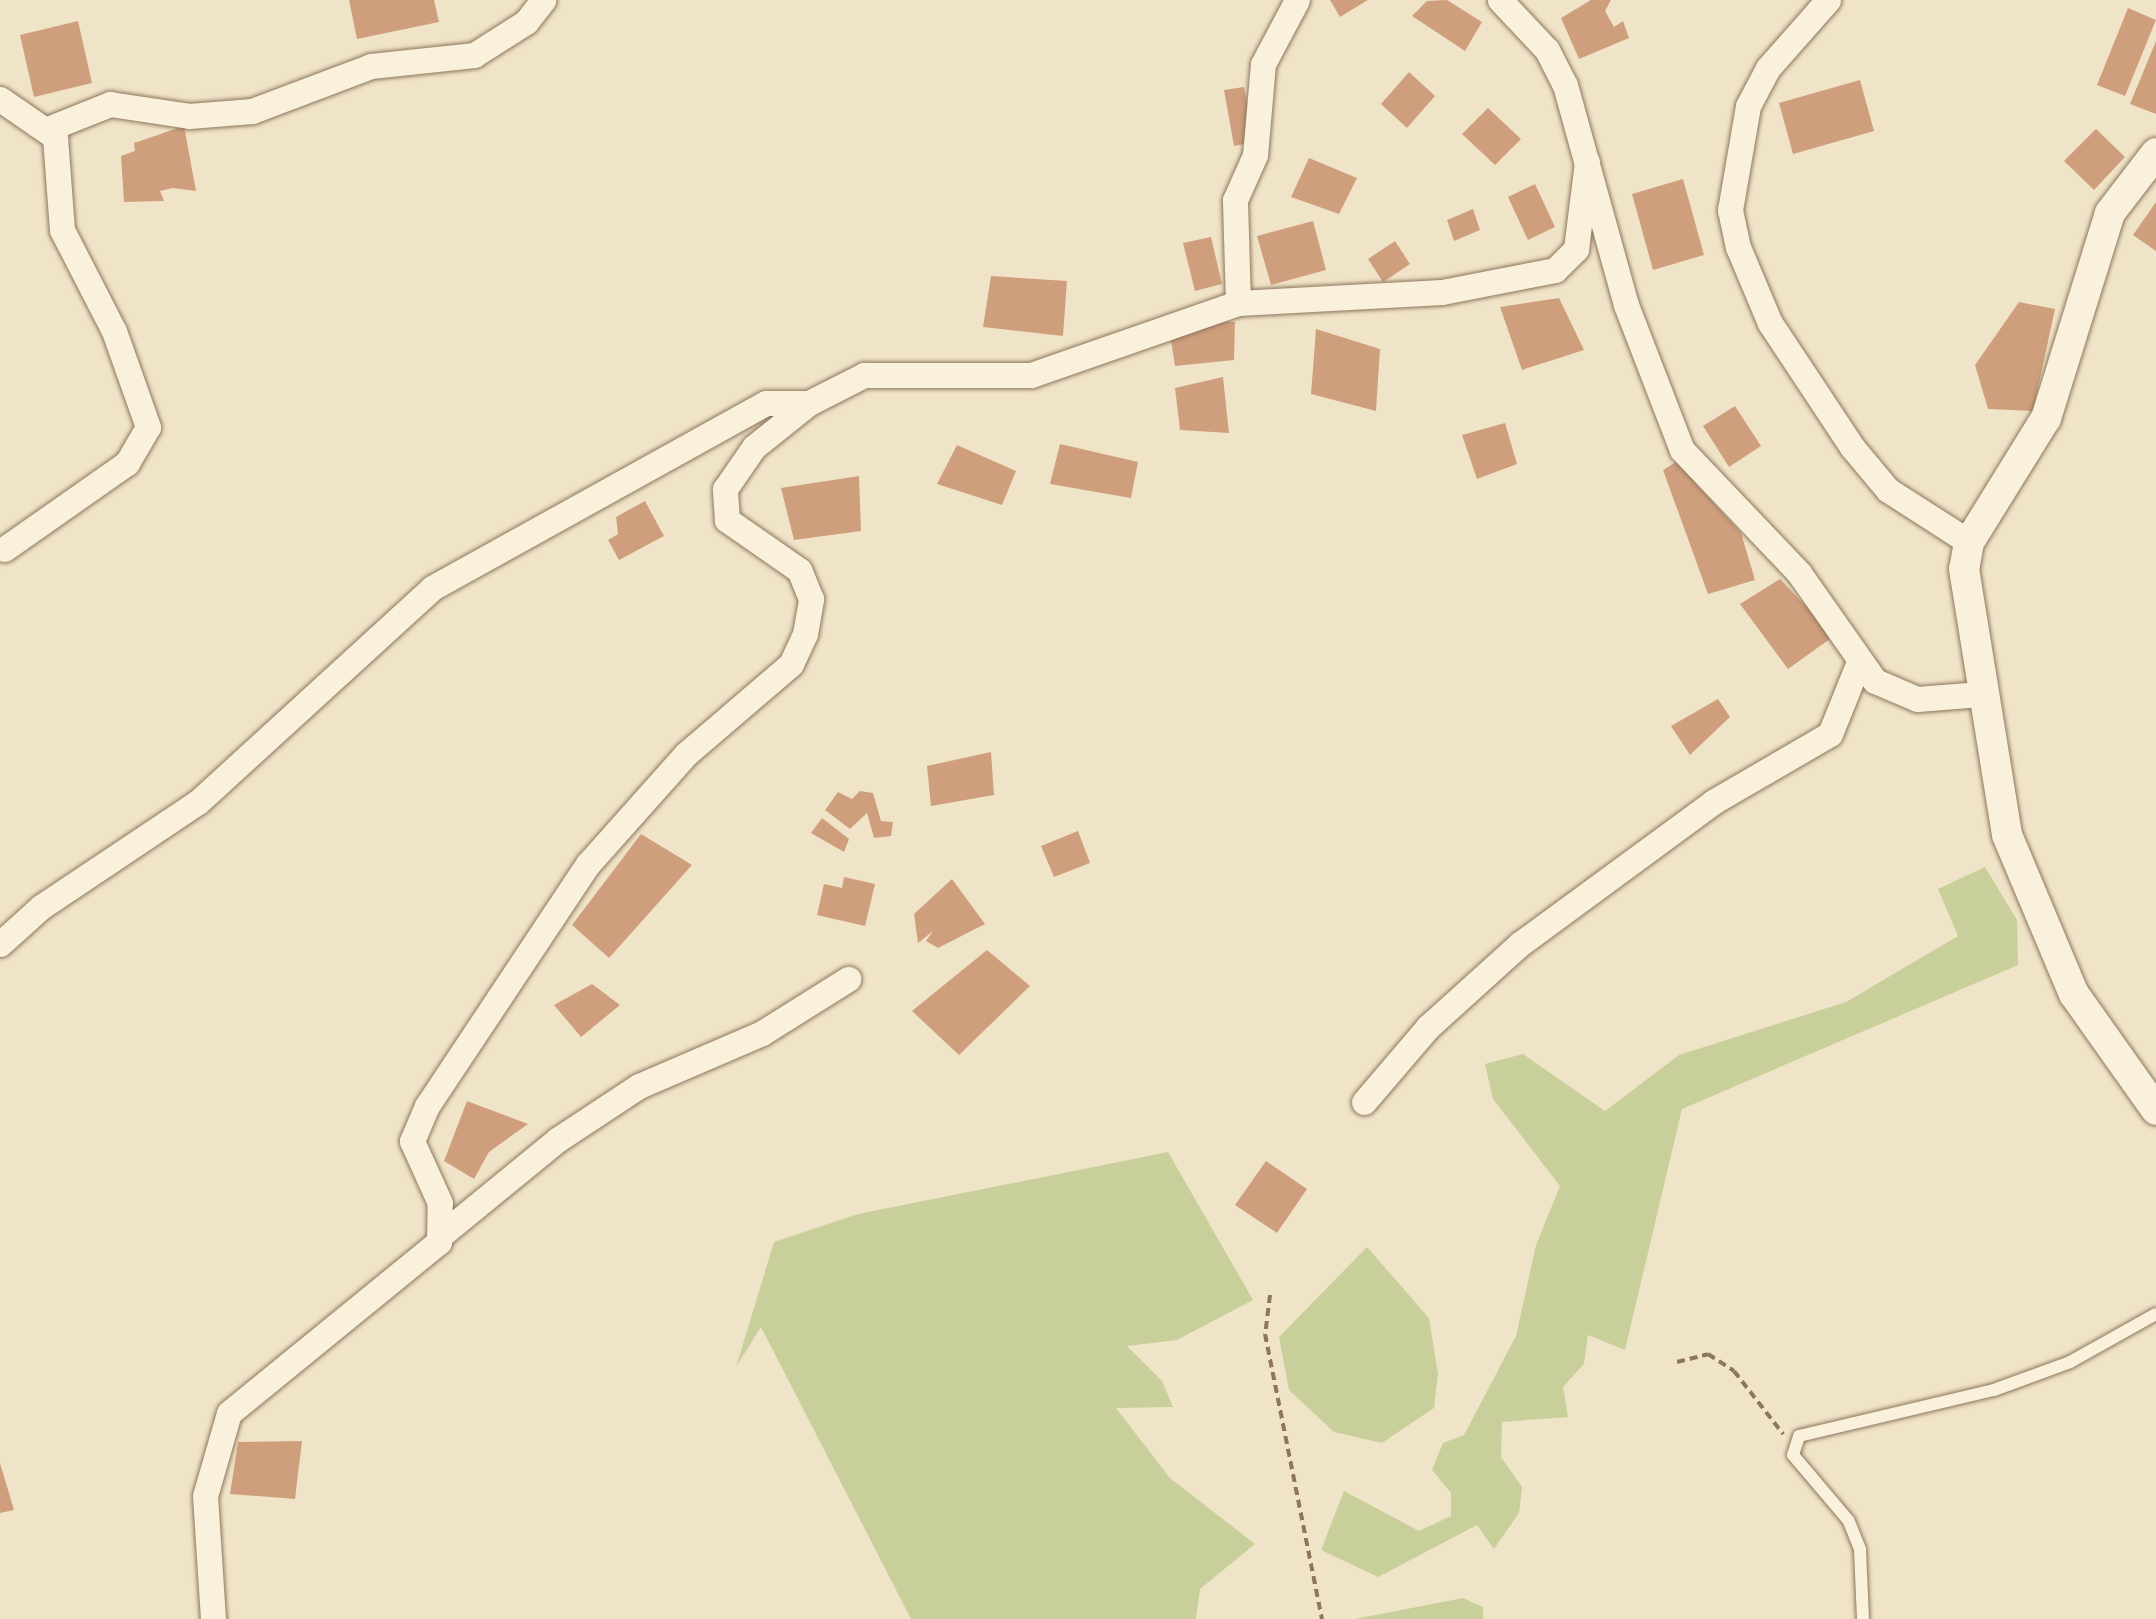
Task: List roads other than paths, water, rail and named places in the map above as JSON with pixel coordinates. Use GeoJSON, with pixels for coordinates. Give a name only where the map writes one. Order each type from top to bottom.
{"type":"FeatureCollection","features":[{"type":"Feature","properties":{"kind":"street"},"geometry":{"type":"LineString","coordinates":[[50,128],[110,104],[189,116],[252,110],[371,66],[474,55],[526,22],[543,0]]}},
{"type":"Feature","properties":{"kind":"street"},"geometry":{"type":"LineString","coordinates":[[1238,303],[1233,210],[1258,138],[1263,64],[1297,0]]}},
{"type":"Feature","properties":{"kind":"street"},"geometry":{"type":"LineString","coordinates":[[1500,0],[1547,50],[1586,162],[1666,422],[1709,483],[1808,584],[1859,662],[1898,695],[1980,694]]}},
{"type":"Feature","properties":{"kind":"street"},"geometry":{"type":"LineString","coordinates":[[1828,0],[1768,68],[1748,106],[1731,192],[1738,247],[1770,323],[1852,447],[1888,490],[1970,542]]}},
{"type":"Feature","properties":{"kind":"street"},"geometry":{"type":"LineString","coordinates":[[0,99],[50,128]]}},
{"type":"Feature","properties":{"kind":"street"},"geometry":{"type":"LineString","coordinates":[[4,549],[127,463],[148,428],[114,331],[62,230],[50,128]]}},
{"type":"Feature","properties":{"kind":"street"},"geometry":{"type":"LineString","coordinates":[[2156,153],[2106,223],[2040,433],[1970,542],[1964,570],[1998,801],[2027,890],[2104,1046],[2156,1110]]}},
{"type":"Feature","properties":{"kind":"street"},"geometry":{"type":"LineString","coordinates":[[441,1235],[440,1203],[412,1151],[427,1106],[588,864],[686,754],[791,664],[805,634],[808,584],[799,570],[740,535],[722,502],[736,468],[809,404],[864,375],[971,380],[1049,372],[1238,303],[1442,292],[1556,270],[1576,250],[1586,162]]}},
{"type":"Feature","properties":{"kind":"street"},"geometry":{"type":"LineString","coordinates":[[0,944],[41,907],[198,802],[432,588],[766,403],[809,404]]}},
{"type":"Feature","properties":{"kind":"street"},"geometry":{"type":"LineString","coordinates":[[1364,1102],[1428,1027],[1520,944],[1712,802],[1830,734],[1859,662]]}},
{"type":"Feature","properties":{"kind":"street"},"geometry":{"type":"LineString","coordinates":[[213,1619],[205,1496],[218,1432],[239,1401],[419,1263],[441,1235],[557,1140],[639,1086],[762,1033],[848,979]]}},
{"type":"Feature","properties":{"kind":"lane"},"geometry":{"type":"LineString","coordinates":[[1864,1619],[1860,1549],[1835,1503],[1802,1470],[1796,1441],[1822,1426],[1994,1390],[2070,1362],[2156,1314]]}}]}
